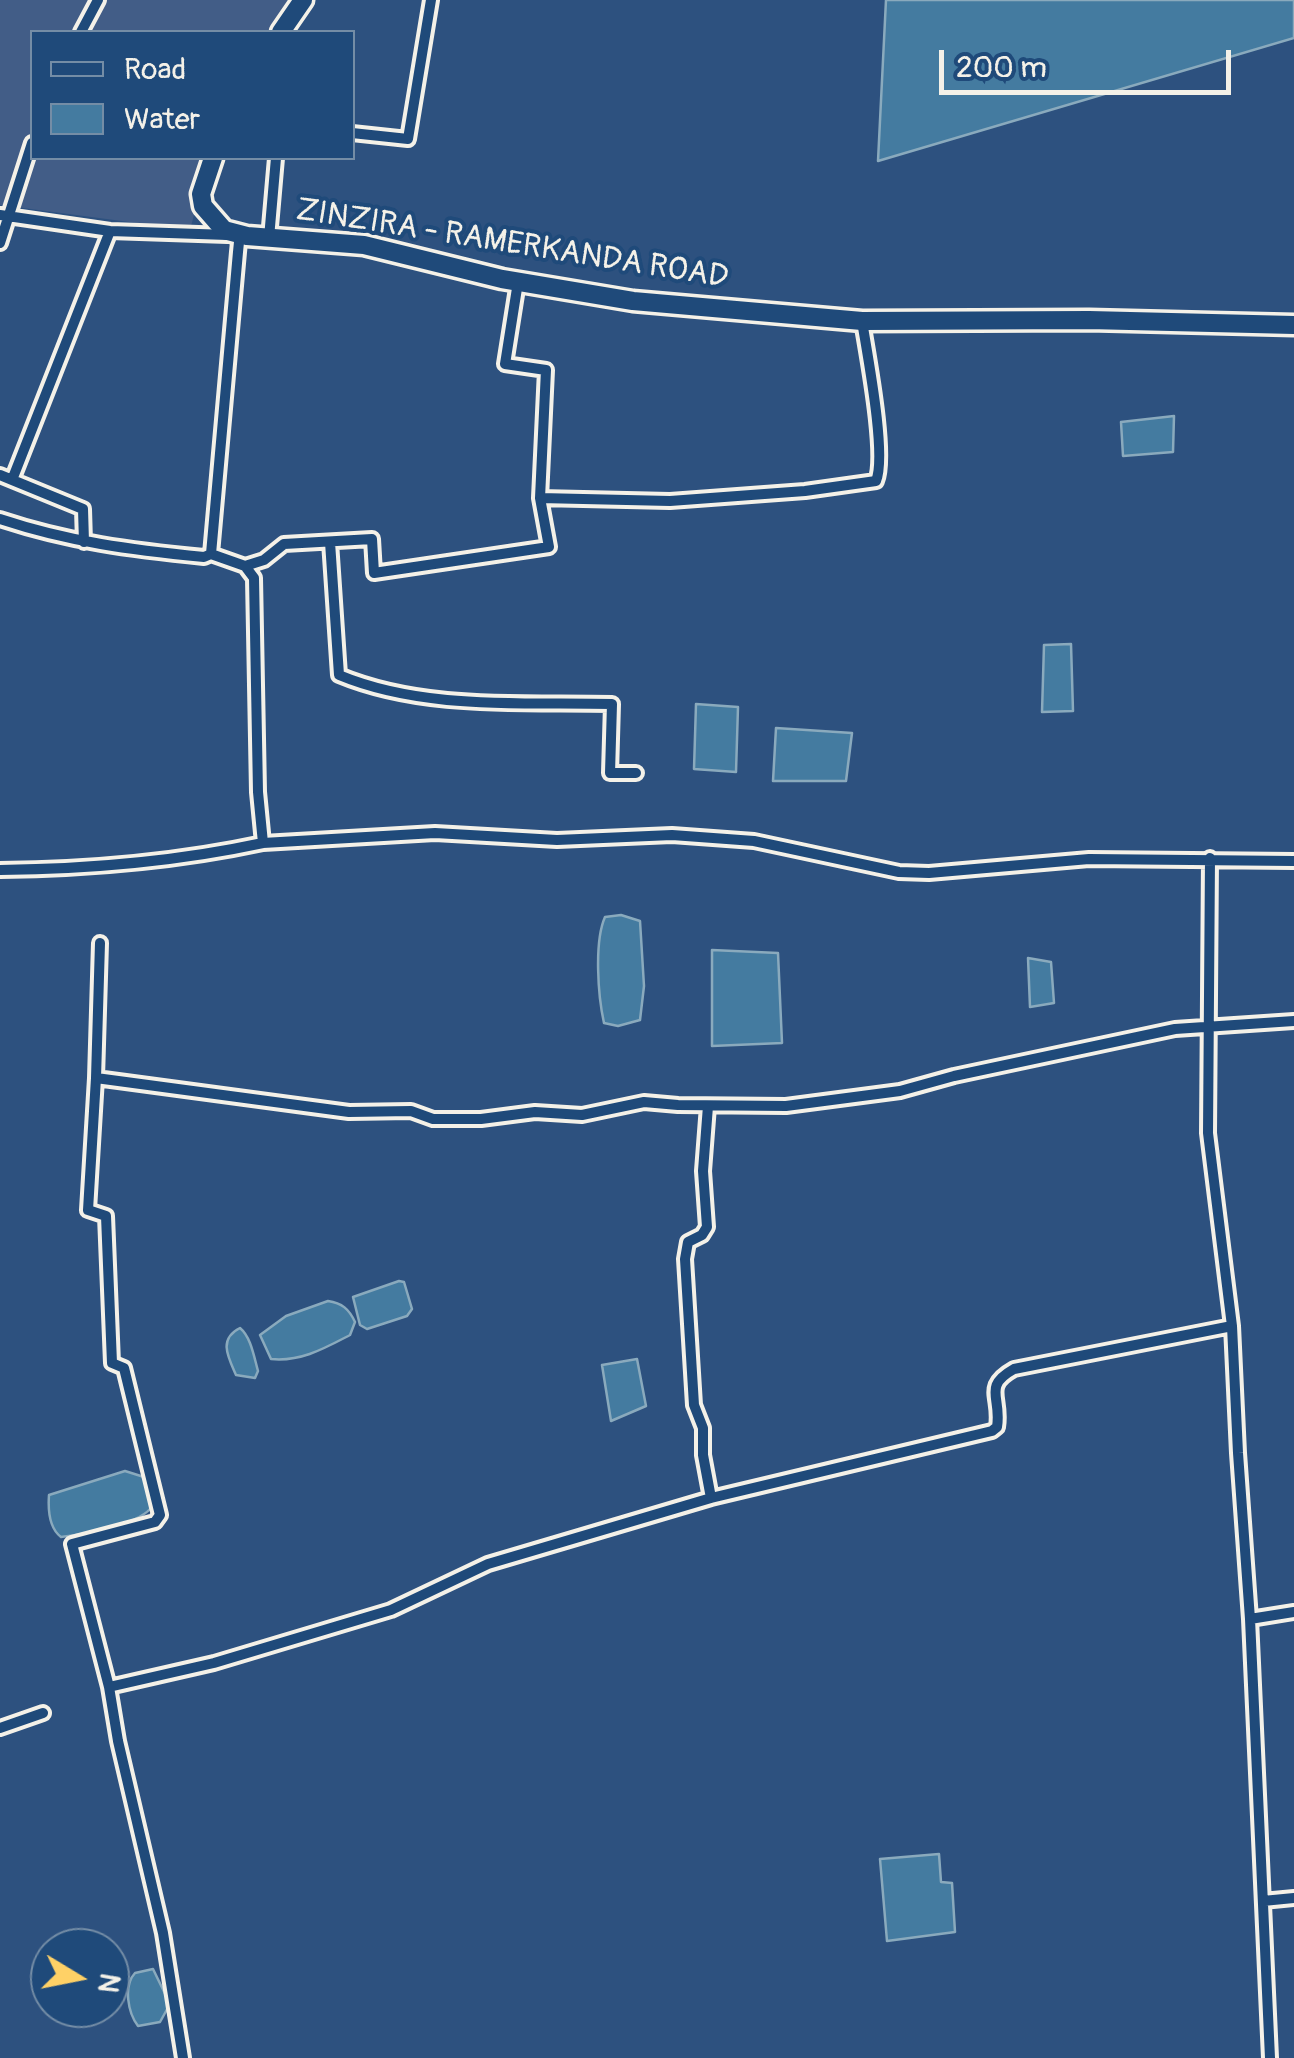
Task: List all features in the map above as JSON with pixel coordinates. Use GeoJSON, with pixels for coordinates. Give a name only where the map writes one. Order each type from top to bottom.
{"type":"FeatureCollection","features":[{"type":"Feature","properties":{"kind":"main road"},"geometry":{"type":"LineString","coordinates":[[282,30],[303,0]]}},
{"type":"Feature","properties":{"kind":"main road","name":"ZINZIRA - RAMERKANDA ROAD"},"geometry":{"type":"LineString","coordinates":[[211,160],[201,194],[203,206],[215,224],[247,236],[364,245],[518,282],[633,301],[862,321],[1089,320],[1294,325]]}},
{"type":"Feature","properties":{"kind":"street"},"geometry":{"type":"LineString","coordinates":[[83,30],[98,0]]}},
{"type":"Feature","properties":{"kind":"street"},"geometry":{"type":"LineString","coordinates":[[355,133],[408,139],[431,0]]}},
{"type":"Feature","properties":{"kind":"street"},"geometry":{"type":"LineString","coordinates":[[0,243],[5,216],[30,148]]}},
{"type":"Feature","properties":{"kind":"street"},"geometry":{"type":"LineString","coordinates":[[269,238],[276,160]]}},
{"type":"Feature","properties":{"kind":"street"},"geometry":{"type":"LineString","coordinates":[[5,216],[110,231],[247,236]]}},
{"type":"Feature","properties":{"kind":"street"},"geometry":{"type":"LineString","coordinates":[[12,480],[110,231]]}},
{"type":"Feature","properties":{"kind":"street"},"geometry":{"type":"LineString","coordinates":[[210,554],[239,242],[247,236]]}},
{"type":"Feature","properties":{"kind":"street"},"geometry":{"type":"LineString","coordinates":[[245,566],[264,560],[284,544],[372,538],[374,573],[550,548],[540,498],[546,370],[505,364],[518,282]]}},
{"type":"Feature","properties":{"kind":"street"},"geometry":{"type":"LineString","coordinates":[[540,498],[670,502],[804,491],[876,480],[880,471],[862,321]]}},
{"type":"Feature","properties":{"kind":"street"},"geometry":{"type":"LineString","coordinates":[[0,474],[83,509],[84,542]]}},
{"type":"Feature","properties":{"kind":"street"},"geometry":{"type":"LineString","coordinates":[[0,519],[53,537],[122,550],[204,557],[210,554],[245,566],[254,578],[257,602],[258,774],[263,842]]}},
{"type":"Feature","properties":{"kind":"street"},"geometry":{"type":"LineString","coordinates":[[330,542],[338,675],[373,690],[444,700],[612,704],[610,773],[636,774]]}},
{"type":"Feature","properties":{"kind":"street"},"geometry":{"type":"LineString","coordinates":[[0,870],[92,869],[198,857],[263,842],[435,833],[557,840],[672,835],[754,841],[899,872],[929,873],[1089,859],[1294,861]]}},
{"type":"Feature","properties":{"kind":"street"},"geometry":{"type":"LineString","coordinates":[[1210,858],[1208,1133],[1232,1326],[1270,2058]]}},
{"type":"Feature","properties":{"kind":"street"},"geometry":{"type":"LineString","coordinates":[[100,942],[88,1210],[106,1216],[112,1363],[124,1368],[160,1515],[155,1522],[72,1544],[109,1687],[163,1932],[184,2058]]}},
{"type":"Feature","properties":{"kind":"street"},"geometry":{"type":"LineString","coordinates":[[96,1078],[350,1112],[411,1112],[433,1119],[481,1119],[535,1112],[582,1115],[644,1102],[786,1106],[900,1091],[1176,1029],[1294,1021]]}},
{"type":"Feature","properties":{"kind":"street"},"geometry":{"type":"LineString","coordinates":[[708,1106],[703,1171],[707,1227],[702,1235],[688,1242],[685,1259],[694,1404],[704,1428],[703,1455],[711,1498]]}},
{"type":"Feature","properties":{"kind":"street"},"geometry":{"type":"LineString","coordinates":[[109,1687],[214,1662],[391,1610],[488,1564],[711,1498],[992,1431],[999,1419],[994,1385],[1014,1369],[1232,1326]]}},
{"type":"Feature","properties":{"kind":"street"},"geometry":{"type":"LineString","coordinates":[[1250,1619],[1294,1612]]}},
{"type":"Feature","properties":{"kind":"street"},"geometry":{"type":"LineString","coordinates":[[0,1728],[43,1713]]}},
{"type":"Feature","properties":{"kind":"street"},"geometry":{"type":"LineString","coordinates":[[1262,1901],[1294,1898]]}},
{"type":"Feature","properties":{"kind":"shaded area"},"geometry":{"type":"Polygon","coordinates":[[[0,0],[291,0],[273,30],[30,30],[30,160],[208,160],[190,230],[0,205],[0,0]]]}},
{"type":"Feature","properties":{"kind":"water"},"geometry":{"type":"Polygon","coordinates":[[[886,0],[1294,0],[1294,38],[878,161],[886,0]]]}},
{"type":"Feature","properties":{"kind":"water"},"geometry":{"type":"Polygon","coordinates":[[[1174,416],[1173,452],[1123,456],[1121,422],[1174,416]]]}},
{"type":"Feature","properties":{"kind":"water"},"geometry":{"type":"Polygon","coordinates":[[[1071,644],[1073,711],[1042,712],[1044,645],[1071,644]]]}},
{"type":"Feature","properties":{"kind":"water"},"geometry":{"type":"Polygon","coordinates":[[[696,704],[738,707],[736,772],[694,769],[696,704]]]}},
{"type":"Feature","properties":{"kind":"water"},"geometry":{"type":"Polygon","coordinates":[[[776,728],[852,733],[846,781],[773,781],[776,728]]]}},
{"type":"Feature","properties":{"kind":"water"},"geometry":{"type":"Polygon","coordinates":[[[621,915],[640,921],[644,986],[640,1020],[618,1026],[604,1023],[598,954],[605,917],[621,915]]]}},
{"type":"Feature","properties":{"kind":"water"},"geometry":{"type":"Polygon","coordinates":[[[712,950],[778,953],[782,1043],[712,1046],[712,950]]]}},
{"type":"Feature","properties":{"kind":"water"},"geometry":{"type":"Polygon","coordinates":[[[1028,958],[1051,962],[1054,1003],[1030,1007],[1028,958]]]}},
{"type":"Feature","properties":{"kind":"water"},"geometry":{"type":"Polygon","coordinates":[[[404,1282],[412,1309],[407,1316],[367,1329],[360,1325],[353,1297],[404,1282]]]}},
{"type":"Feature","properties":{"kind":"water"},"geometry":{"type":"Polygon","coordinates":[[[328,1301],[341,1305],[350,1314],[355,1322],[350,1335],[303,1356],[271,1359],[260,1335],[286,1316],[328,1301]]]}},
{"type":"Feature","properties":{"kind":"water"},"geometry":{"type":"Polygon","coordinates":[[[240,1328],[253,1354],[258,1371],[255,1378],[236,1375],[228,1355],[229,1337],[240,1328]]]}},
{"type":"Feature","properties":{"kind":"water"},"geometry":{"type":"Polygon","coordinates":[[[637,1359],[646,1406],[611,1421],[602,1365],[637,1359]]]}},
{"type":"Feature","properties":{"kind":"water"},"geometry":{"type":"Polygon","coordinates":[[[125,1471],[144,1477],[153,1505],[147,1512],[97,1531],[61,1537],[57,1533],[50,1518],[49,1495],[125,1471]]]}},
{"type":"Feature","properties":{"kind":"water"},"geometry":{"type":"Polygon","coordinates":[[[939,1854],[941,1882],[952,1883],[955,1932],[887,1941],[880,1859],[939,1854]]]}},
{"type":"Feature","properties":{"kind":"water"},"geometry":{"type":"Polygon","coordinates":[[[153,1969],[170,2004],[160,2022],[138,2026],[135,2021],[130,2009],[130,1982],[135,1973],[153,1969]]]}}]}
